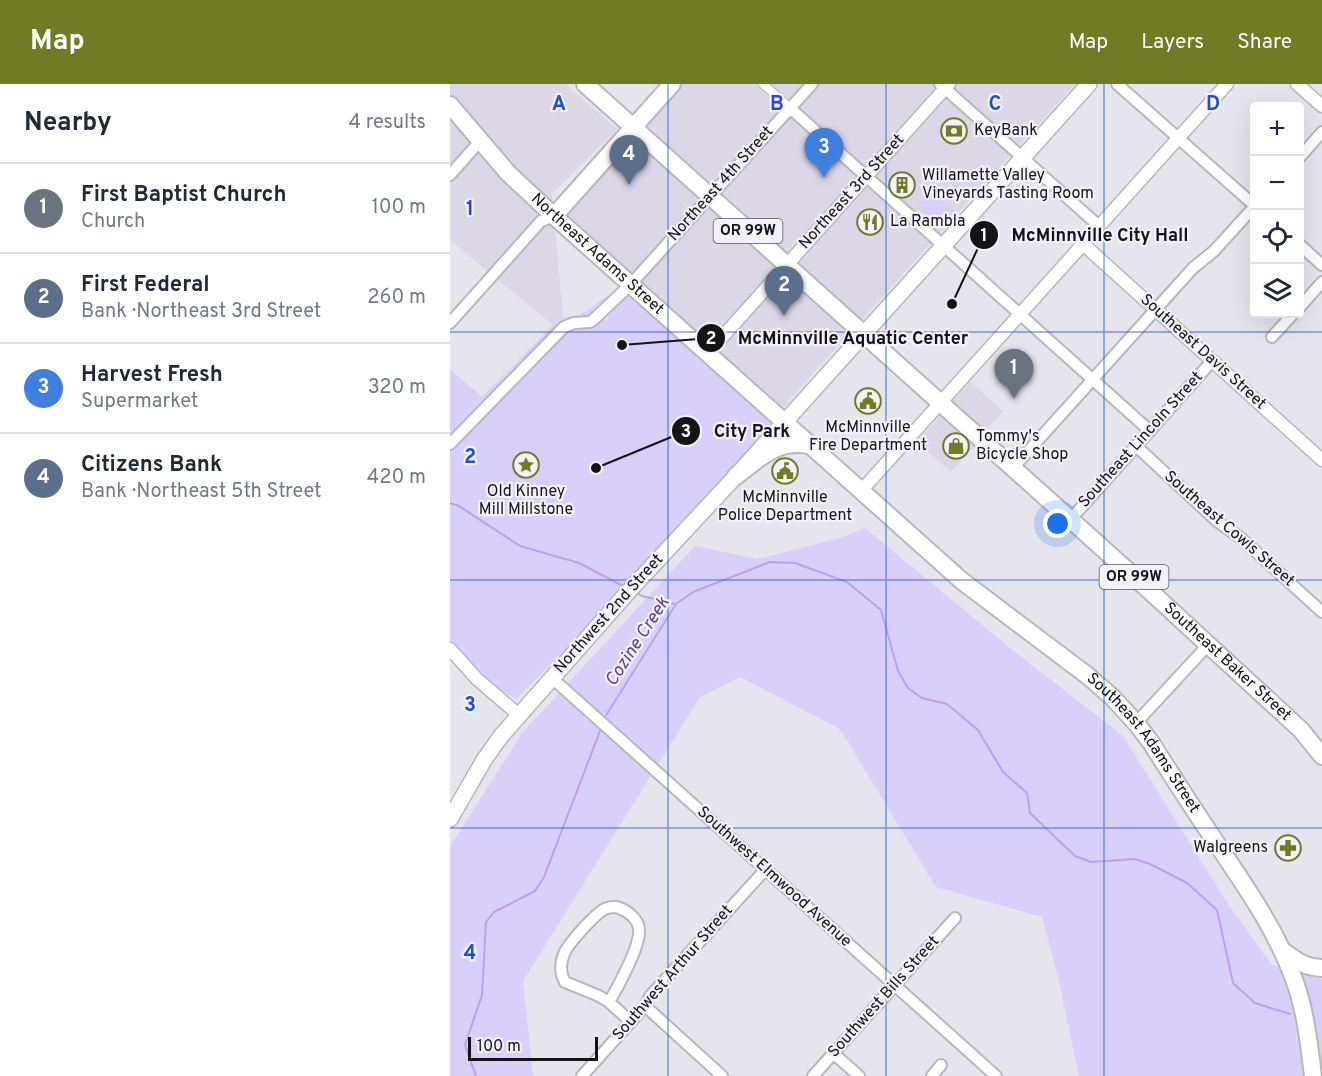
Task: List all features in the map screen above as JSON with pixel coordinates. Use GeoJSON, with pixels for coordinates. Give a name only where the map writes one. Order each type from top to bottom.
{"type":"FeatureCollection","features":[{"type":"Feature","properties":{"kind":"main road","name":"OR 99W"},"geometry":{"type":"LineString","coordinates":[[585,84],[940,403]]}},
{"type":"Feature","properties":{"kind":"main road"},"geometry":{"type":"LineString","coordinates":[[554,216],[672,84]]}},
{"type":"Feature","properties":{"kind":"main road","name":"Northwest 2nd Street"},"geometry":{"type":"LineString","coordinates":[[450,819],[484,760],[519,715],[1089,84]]}},
{"type":"Feature","properties":{"kind":"main road","name":"Northeast Adams Street"},"geometry":{"type":"LineString","coordinates":[[450,105],[508,173],[861,491]]}},
{"type":"Feature","properties":{"kind":"main road","name":"Southeast Baker Street"},"geometry":{"type":"LineString","coordinates":[[940,403],[1301,730],[1322,756]]}},
{"type":"Feature","properties":{"kind":"main road"},"geometry":{"type":"LineString","coordinates":[[736,476],[764,455],[783,445],[792,443],[809,445]]}},
{"type":"Feature","properties":{"kind":"main road","name":"Southeast Adams Street"},"geometry":{"type":"LineString","coordinates":[[861,491],[962,581],[1088,676],[1136,723],[1254,899],[1282,951],[1303,1008],[1313,1076]]}},
{"type":"Feature","properties":{"kind":"main road"},"geometry":{"type":"LineString","coordinates":[[1282,951],[1311,968],[1322,968]]}},
{"type":"Feature","properties":{"kind":"street"},"geometry":{"type":"LineString","coordinates":[[763,84],[1150,431]]}},
{"type":"Feature","properties":{"kind":"street","name":"Northeast 4th Street"},"geometry":{"type":"LineString","coordinates":[[450,444],[564,327],[574,323],[590,322],[630,285],[812,84]]}},
{"type":"Feature","properties":{"kind":"street"},"geometry":{"type":"LineString","coordinates":[[1118,84],[1250,202]]}},
{"type":"Feature","properties":{"kind":"street"},"geometry":{"type":"LineString","coordinates":[[861,491],[1227,84]]}},
{"type":"Feature","properties":{"kind":"street"},"geometry":{"type":"LineString","coordinates":[[1297,84],[1322,106]]}},
{"type":"Feature","properties":{"kind":"street"},"geometry":{"type":"LineString","coordinates":[[945,85],[1022,158],[1099,226]]}},
{"type":"Feature","properties":{"kind":"street","name":"Northeast 3rd Street"},"geometry":{"type":"LineString","coordinates":[[707,354],[867,176],[945,85]]}},
{"type":"Feature","properties":{"kind":"street"},"geometry":{"type":"LineString","coordinates":[[1301,156],[1322,132]]}},
{"type":"Feature","properties":{"kind":"street"},"geometry":{"type":"LineString","coordinates":[[450,175],[481,140]]}},
{"type":"Feature","properties":{"kind":"street"},"geometry":{"type":"LineString","coordinates":[[1013,468],[1155,309],[1193,268],[1214,251],[1250,210]]}},
{"type":"Feature","properties":{"kind":"street"},"geometry":{"type":"LineString","coordinates":[[450,322],[541,221],[554,216]]}},
{"type":"Feature","properties":{"kind":"street","name":"Southeast Davis Street"},"geometry":{"type":"LineString","coordinates":[[1083,244],[1322,460]]}},
{"type":"Feature","properties":{"kind":"street"},"geometry":{"type":"LineString","coordinates":[[1304,249],[1322,265]]}},
{"type":"Feature","properties":{"kind":"street"},"geometry":{"type":"LineString","coordinates":[[1304,302],[1322,282]]}},
{"type":"Feature","properties":{"kind":"street"},"geometry":{"type":"LineString","coordinates":[[1272,337],[1289,318]]}},
{"type":"Feature","properties":{"kind":"street","name":"Southeast Lincoln Street"},"geometry":{"type":"LineString","coordinates":[[1071,520],[1212,361]]}},
{"type":"Feature","properties":{"kind":"street","name":"Southeast Cowls Street"},"geometry":{"type":"LineString","coordinates":[[1136,446],[1218,522],[1242,539],[1322,612]]}},
{"type":"Feature","properties":{"kind":"street"},"geometry":{"type":"LineString","coordinates":[[1136,723],[1208,645]]}},
{"type":"Feature","properties":{"kind":"street"},"geometry":{"type":"LineString","coordinates":[[450,649],[477,679],[519,715]]}},
{"type":"Feature","properties":{"kind":"street","name":"Southwest Elmwood Avenue"},"geometry":{"type":"LineString","coordinates":[[552,678],[996,1076]]}},
{"type":"Feature","properties":{"kind":"street","name":"Southwest Arthur Street"},"geometry":{"type":"LineString","coordinates":[[582,1076],[645,1006],[651,995],[765,870]]}},
{"type":"Feature","properties":{"kind":"street"},"geometry":{"type":"LineString","coordinates":[[609,1002],[627,971],[640,931],[637,922],[625,910],[616,907],[607,908],[596,915],[572,942],[564,953],[561,972],[565,982],[609,1002],[631,1022]]}},
{"type":"Feature","properties":{"kind":"street","name":"Southwest Bills Street"},"geometry":{"type":"LineString","coordinates":[[813,1076],[955,918]]}},
{"type":"Feature","properties":{"kind":"street"},"geometry":{"type":"LineString","coordinates":[[645,1006],[722,1076]]}},
{"type":"Feature","properties":{"kind":"street"},"geometry":{"type":"LineString","coordinates":[[833,1053],[859,1076]]}},
{"type":"Feature","properties":{"kind":"street"},"geometry":{"type":"LineString","coordinates":[[932,1076],[941,1065]]}},
{"type":"Feature","properties":{"kind":"shaded area"},"geometry":{"type":"Polygon","coordinates":[[[450,84],[565,84],[617,129],[552,194],[563,318],[553,325],[450,240],[450,84]]]}},
{"type":"Feature","properties":{"kind":"shaded area"},"geometry":{"type":"Polygon","coordinates":[[[683,84],[1075,84],[781,409],[567,214],[683,84]]]}},
{"type":"Feature","properties":{"kind":"shaded area"},"geometry":{"type":"Polygon","coordinates":[[[931,191],[957,214],[943,229],[917,207],[931,191]]]}},
{"type":"Feature","properties":{"kind":"shaded area"},"geometry":{"type":"Polygon","coordinates":[[[630,285],[784,422],[702,513],[516,699],[481,674],[450,643],[450,369],[482,397],[553,325],[563,318],[579,315],[603,298],[630,285]]]}},
{"type":"Feature","properties":{"kind":"shaded area"},"geometry":{"type":"Polygon","coordinates":[[[970,382],[1003,411],[951,472],[917,442],[970,382]]]}},
{"type":"Feature","properties":{"kind":"shaded area"},"geometry":{"type":"Polygon","coordinates":[[[865,528],[1015,652],[1123,736],[1228,904],[1272,965],[1322,979],[1322,1076],[1079,1076],[1059,981],[1042,917],[936,887],[840,729],[740,677],[700,697],[523,981],[533,1076],[450,1076],[450,847],[522,733],[695,546],[758,559],[840,538],[865,528]]]}},
{"type":"Feature","properties":{"kind":"waterway"},"geometry":{"type":"LineString","coordinates":[[450,503],[459,506],[520,546],[579,563],[623,586]]}},
{"type":"Feature","properties":{"kind":"waterway","name":"Cozine Creek"},"geometry":{"type":"LineString","coordinates":[[605,717],[676,604],[693,592],[770,562],[795,563],[847,582],[881,610],[898,671],[908,688],[922,698],[947,704],[978,730],[1003,772],[1027,793],[1030,813],[1075,856],[1091,862],[1135,859],[1187,883],[1217,910],[1233,983],[1255,1003],[1290,1014]]}},
{"type":"Feature","properties":{"kind":"waterway"},"geometry":{"type":"LineString","coordinates":[[637,593],[675,604]]}},
{"type":"Feature","properties":{"kind":"waterway","name":"Cozine Creek"},"geometry":{"type":"LineString","coordinates":[[476,1076],[465,1045],[482,995],[486,922],[494,912],[535,891],[544,877],[600,731]]}},
{"type":"Feature","properties":{"kind":"place","name":"KeyBank"},"geometry":{"type":"Point","coordinates":[954,131]}},
{"type":"Feature","properties":{"kind":"place","name":"Harvest Fresh"},"geometry":{"type":"Point","coordinates":[824,178]}},
{"type":"Feature","properties":{"kind":"place","name":"Citizens Bank"},"geometry":{"type":"Point","coordinates":[629,185]}},
{"type":"Feature","properties":{"kind":"place","name":"Willamette Valley Vineyards Tasting Room"},"geometry":{"type":"Point","coordinates":[902,185]}},
{"type":"Feature","properties":{"kind":"place","name":"La Rambla"},"geometry":{"type":"Point","coordinates":[870,222]}},
{"type":"Feature","properties":{"kind":"place","name":"McMinnville City Hall"},"geometry":{"type":"Point","coordinates":[952,304]}},
{"type":"Feature","properties":{"kind":"place","name":"First Federal"},"geometry":{"type":"Point","coordinates":[784,316]}},
{"type":"Feature","properties":{"kind":"place","name":"McMinnville Aquatic Center"},"geometry":{"type":"Point","coordinates":[622,345]}},
{"type":"Feature","properties":{"kind":"place","name":"First Baptist Church"},"geometry":{"type":"Point","coordinates":[1014,399]}},
{"type":"Feature","properties":{"kind":"place","name":"McMinnville Fire Department"},"geometry":{"type":"Point","coordinates":[868,401]}},
{"type":"Feature","properties":{"kind":"place","name":"Tommy's Bicycle Shop"},"geometry":{"type":"Point","coordinates":[956,446]}},
{"type":"Feature","properties":{"kind":"place","name":"Old Kinney Mill Millstone"},"geometry":{"type":"Point","coordinates":[526,465]}},
{"type":"Feature","properties":{"kind":"place","name":"City Park"},"geometry":{"type":"Point","coordinates":[596,468]}},
{"type":"Feature","properties":{"kind":"place","name":"McMinnville Police Department"},"geometry":{"type":"Point","coordinates":[785,471]}},
{"type":"Feature","properties":{"kind":"place","name":"Walgreens"},"geometry":{"type":"Point","coordinates":[1288,848]}}]}
